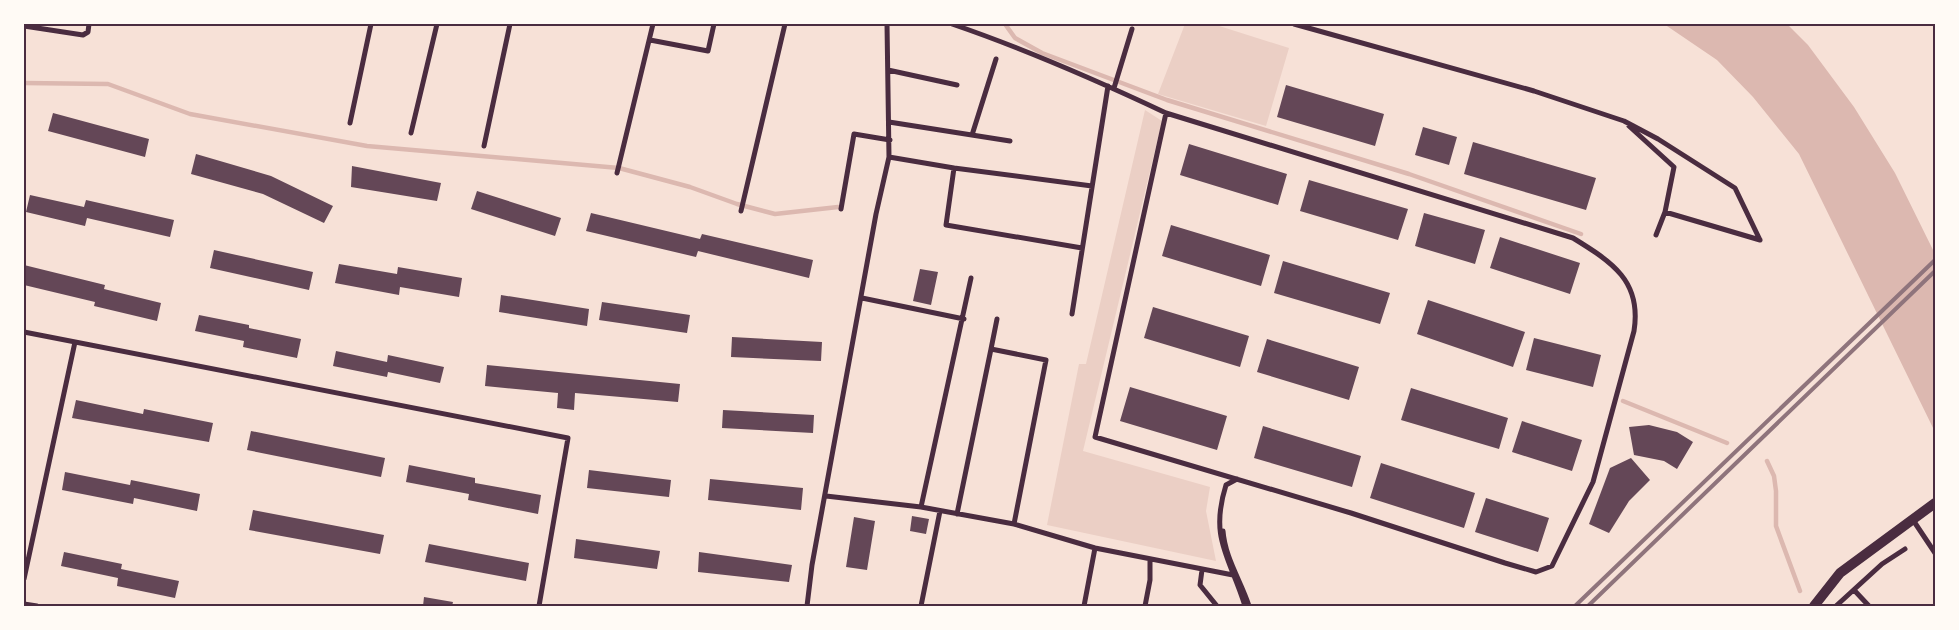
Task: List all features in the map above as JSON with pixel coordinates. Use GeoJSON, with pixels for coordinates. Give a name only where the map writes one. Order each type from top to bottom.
{"type":"FeatureCollection","features":[{"type":"Feature","properties":{"kind":"main road"},"geometry":{"type":"LineString","coordinates":[[1814,606],[1840,573],[1935,503]]}},
{"type":"Feature","properties":{"kind":"street"},"geometry":{"type":"LineString","coordinates":[[24,26],[84,35],[88,32],[89,24]]}},
{"type":"Feature","properties":{"kind":"street"},"geometry":{"type":"LineString","coordinates":[[350,123],[371,24]]}},
{"type":"Feature","properties":{"kind":"street"},"geometry":{"type":"LineString","coordinates":[[411,133],[437,24]]}},
{"type":"Feature","properties":{"kind":"street"},"geometry":{"type":"LineString","coordinates":[[484,146],[510,24]]}},
{"type":"Feature","properties":{"kind":"street"},"geometry":{"type":"LineString","coordinates":[[617,173],[654,24]]}},
{"type":"Feature","properties":{"kind":"street"},"geometry":{"type":"LineString","coordinates":[[650,40],[708,52],[714,24]]}},
{"type":"Feature","properties":{"kind":"street"},"geometry":{"type":"LineString","coordinates":[[741,211],[785,24]]}},
{"type":"Feature","properties":{"kind":"street"},"geometry":{"type":"LineString","coordinates":[[806,606],[876,214],[889,157],[890,122],[887,24]]}},
{"type":"Feature","properties":{"kind":"street"},"geometry":{"type":"LineString","coordinates":[[952,24],[1005,42],[1114,88],[1166,113],[1573,238],[1610,262],[1626,279],[1633,296],[1636,314],[1634,332],[1593,482],[1552,566],[1536,572],[1505,564],[1237,479],[1095,437],[1166,113]]}},
{"type":"Feature","properties":{"kind":"street"},"geometry":{"type":"LineString","coordinates":[[1294,24],[1534,90],[1624,121],[1658,139],[1734,188],[1760,240],[1666,212]]}},
{"type":"Feature","properties":{"kind":"street"},"geometry":{"type":"LineString","coordinates":[[1114,88],[1132,29]]}},
{"type":"Feature","properties":{"kind":"street"},"geometry":{"type":"LineString","coordinates":[[972,135],[996,59]]}},
{"type":"Feature","properties":{"kind":"street"},"geometry":{"type":"LineString","coordinates":[[888,70],[957,85]]}},
{"type":"Feature","properties":{"kind":"street"},"geometry":{"type":"LineString","coordinates":[[1072,314],[1108,86]]}},
{"type":"Feature","properties":{"kind":"street"},"geometry":{"type":"LineString","coordinates":[[1624,121],[1674,167],[1666,212],[1656,236]]}},
{"type":"Feature","properties":{"kind":"street"},"geometry":{"type":"LineString","coordinates":[[890,122],[1010,141]]}},
{"type":"Feature","properties":{"kind":"street"},"geometry":{"type":"LineString","coordinates":[[841,209],[854,134],[890,140]]}},
{"type":"Feature","properties":{"kind":"street"},"geometry":{"type":"LineString","coordinates":[[889,157],[954,168],[1092,186]]}},
{"type":"Feature","properties":{"kind":"street"},"geometry":{"type":"LineString","coordinates":[[954,168],[946,225],[1082,248]]}},
{"type":"Feature","properties":{"kind":"street"},"geometry":{"type":"LineString","coordinates":[[921,507],[964,318],[971,278]]}},
{"type":"Feature","properties":{"kind":"street"},"geometry":{"type":"LineString","coordinates":[[862,298],[964,318]]}},
{"type":"Feature","properties":{"kind":"street"},"geometry":{"type":"LineString","coordinates":[[957,514],[997,319]]}},
{"type":"Feature","properties":{"kind":"street"},"geometry":{"type":"LineString","coordinates":[[24,332],[568,438],[539,606]]}},
{"type":"Feature","properties":{"kind":"street"},"geometry":{"type":"LineString","coordinates":[[24,580],[75,342]]}},
{"type":"Feature","properties":{"kind":"street"},"geometry":{"type":"LineString","coordinates":[[991,348],[1046,360],[1014,524]]}},
{"type":"Feature","properties":{"kind":"street"},"geometry":{"type":"LineString","coordinates":[[1237,479],[1226,485],[1219,506],[1220,543],[1247,606]]}},
{"type":"Feature","properties":{"kind":"street"},"geometry":{"type":"LineString","coordinates":[[826,496],[921,507],[1014,524],[1095,548],[1202,570],[1233,574]]}},
{"type":"Feature","properties":{"kind":"street"},"geometry":{"type":"LineString","coordinates":[[1219,506],[1224,544],[1243,585],[1247,606]]}},
{"type":"Feature","properties":{"kind":"street"},"geometry":{"type":"LineString","coordinates":[[921,606],[940,511]]}},
{"type":"Feature","properties":{"kind":"street"},"geometry":{"type":"LineString","coordinates":[[1913,520],[1935,553]]}},
{"type":"Feature","properties":{"kind":"street"},"geometry":{"type":"LineString","coordinates":[[1084,606],[1095,548]]}},
{"type":"Feature","properties":{"kind":"street"},"geometry":{"type":"LineString","coordinates":[[1836,606],[1882,564],[1905,549]]}},
{"type":"Feature","properties":{"kind":"street"},"geometry":{"type":"LineString","coordinates":[[1145,606],[1150,580],[1150,559]]}},
{"type":"Feature","properties":{"kind":"street"},"geometry":{"type":"LineString","coordinates":[[1202,570],[1200,585],[1216,606]]}},
{"type":"Feature","properties":{"kind":"street"},"geometry":{"type":"LineString","coordinates":[[1854,590],[1869,606]]}},
{"type":"Feature","properties":{"kind":"street"},"geometry":{"type":"LineString","coordinates":[[24,604],[37,606]]}},
{"type":"Feature","properties":{"kind":"shaded area"},"geometry":{"type":"Polygon","coordinates":[[[1185,24],[1213,24],[1289,48],[1266,126],[1158,94],[1185,24]]]}},
{"type":"Feature","properties":{"kind":"shaded area"},"geometry":{"type":"Polygon","coordinates":[[[1664,24],[1787,24],[1808,45],[1854,107],[1895,173],[1935,254],[1935,432],[1799,154],[1753,97],[1717,60],[1664,24]]]}},
{"type":"Feature","properties":{"kind":"shaded area"},"geometry":{"type":"Polygon","coordinates":[[[1145,110],[1162,121],[1083,451],[1210,487],[1206,511],[1216,561],[1047,525],[1079,364],[1086,364],[1145,110]]]}},
{"type":"Feature","properties":{"kind":"building"},"geometry":{"type":"Polygon","coordinates":[[[1286,85],[1384,114],[1375,146],[1277,117],[1286,85]]]}},
{"type":"Feature","properties":{"kind":"building"},"geometry":{"type":"Polygon","coordinates":[[[53,113],[149,139],[145,157],[48,131],[53,113]]]}},
{"type":"Feature","properties":{"kind":"building"},"geometry":{"type":"Polygon","coordinates":[[[1423,127],[1457,137],[1449,165],[1415,155],[1423,127]]]}},
{"type":"Feature","properties":{"kind":"building"},"geometry":{"type":"Polygon","coordinates":[[[1473,142],[1596,178],[1586,210],[1464,174],[1473,142]]]}},
{"type":"Feature","properties":{"kind":"building"},"geometry":{"type":"Polygon","coordinates":[[[1189,144],[1287,174],[1278,205],[1180,175],[1189,144]]]}},
{"type":"Feature","properties":{"kind":"building"},"geometry":{"type":"Polygon","coordinates":[[[196,154],[271,176],[333,206],[324,223],[263,194],[191,174],[196,154]]]}},
{"type":"Feature","properties":{"kind":"building"},"geometry":{"type":"Polygon","coordinates":[[[352,166],[441,183],[437,201],[351,187],[352,166]]]}},
{"type":"Feature","properties":{"kind":"building"},"geometry":{"type":"Polygon","coordinates":[[[1309,180],[1408,209],[1398,240],[1300,211],[1309,180]]]}},
{"type":"Feature","properties":{"kind":"building"},"geometry":{"type":"Polygon","coordinates":[[[477,191],[561,218],[555,236],[471,209],[477,191]]]}},
{"type":"Feature","properties":{"kind":"building"},"geometry":{"type":"Polygon","coordinates":[[[30,195],[84,207],[86,200],[174,220],[170,237],[87,218],[85,226],[26,212],[30,195]]]}},
{"type":"Feature","properties":{"kind":"building"},"geometry":{"type":"Polygon","coordinates":[[[591,213],[700,239],[702,234],[813,260],[809,278],[698,251],[696,257],[586,231],[591,213]]]}},
{"type":"Feature","properties":{"kind":"building"},"geometry":{"type":"Polygon","coordinates":[[[1424,213],[1485,230],[1475,264],[1415,246],[1424,213]]]}},
{"type":"Feature","properties":{"kind":"building"},"geometry":{"type":"Polygon","coordinates":[[[1171,225],[1270,255],[1261,286],[1162,256],[1171,225]]]}},
{"type":"Feature","properties":{"kind":"building"},"geometry":{"type":"Polygon","coordinates":[[[1500,237],[1580,263],[1570,294],[1490,268],[1500,237]]]}},
{"type":"Feature","properties":{"kind":"building"},"geometry":{"type":"Polygon","coordinates":[[[214,250],[313,272],[309,290],[210,268],[214,250]]]}},
{"type":"Feature","properties":{"kind":"building"},"geometry":{"type":"Polygon","coordinates":[[[1283,261],[1390,293],[1380,324],[1274,293],[1283,261]]]}},
{"type":"Feature","properties":{"kind":"building"},"geometry":{"type":"Polygon","coordinates":[[[339,264],[397,274],[398,267],[462,278],[459,297],[400,287],[399,295],[335,283],[339,264]]]}},
{"type":"Feature","properties":{"kind":"building"},"geometry":{"type":"Polygon","coordinates":[[[24,265],[105,285],[104,289],[161,303],[157,321],[94,306],[95,302],[24,285],[24,265]]]}},
{"type":"Feature","properties":{"kind":"building"},"geometry":{"type":"Polygon","coordinates":[[[920,269],[938,272],[931,305],[913,301],[920,269]]]}},
{"type":"Feature","properties":{"kind":"building"},"geometry":{"type":"Polygon","coordinates":[[[501,295],[589,309],[587,326],[499,312],[501,295]]]}},
{"type":"Feature","properties":{"kind":"building"},"geometry":{"type":"Polygon","coordinates":[[[1428,300],[1525,332],[1513,367],[1417,334],[1428,300]]]}},
{"type":"Feature","properties":{"kind":"building"},"geometry":{"type":"Polygon","coordinates":[[[602,302],[690,315],[687,333],[599,320],[602,302]]]}},
{"type":"Feature","properties":{"kind":"building"},"geometry":{"type":"Polygon","coordinates":[[[1153,307],[1249,336],[1240,367],[1144,338],[1153,307]]]}},
{"type":"Feature","properties":{"kind":"building"},"geometry":{"type":"Polygon","coordinates":[[[199,315],[249,325],[249,328],[301,339],[297,358],[243,347],[244,341],[195,331],[199,315]]]}},
{"type":"Feature","properties":{"kind":"building"},"geometry":{"type":"Polygon","coordinates":[[[732,337],[822,342],[821,361],[731,357],[732,337]]]}},
{"type":"Feature","properties":{"kind":"building"},"geometry":{"type":"Polygon","coordinates":[[[1534,338],[1601,355],[1593,387],[1526,370],[1534,338]]]}},
{"type":"Feature","properties":{"kind":"building"},"geometry":{"type":"Polygon","coordinates":[[[1267,339],[1359,367],[1349,400],[1257,372],[1267,339]]]}},
{"type":"Feature","properties":{"kind":"building"},"geometry":{"type":"Polygon","coordinates":[[[336,351],[387,362],[388,355],[444,367],[440,383],[388,372],[387,377],[333,366],[336,351]]]}},
{"type":"Feature","properties":{"kind":"building"},"geometry":{"type":"Polygon","coordinates":[[[487,365],[680,384],[678,402],[575,393],[574,410],[557,408],[558,393],[485,386],[487,365]]]}},
{"type":"Feature","properties":{"kind":"building"},"geometry":{"type":"Polygon","coordinates":[[[1130,387],[1227,416],[1217,450],[1120,421],[1130,387]]]}},
{"type":"Feature","properties":{"kind":"building"},"geometry":{"type":"Polygon","coordinates":[[[1411,388],[1508,418],[1499,449],[1401,420],[1411,388]]]}},
{"type":"Feature","properties":{"kind":"building"},"geometry":{"type":"Polygon","coordinates":[[[76,400],[143,414],[144,409],[213,423],[209,442],[72,418],[76,400]]]}},
{"type":"Feature","properties":{"kind":"building"},"geometry":{"type":"Polygon","coordinates":[[[723,410],[814,415],[813,433],[722,428],[723,410]]]}},
{"type":"Feature","properties":{"kind":"building"},"geometry":{"type":"Polygon","coordinates":[[[1522,421],[1582,440],[1572,471],[1512,452],[1522,421]]]}},
{"type":"Feature","properties":{"kind":"building"},"geometry":{"type":"Polygon","coordinates":[[[1649,425],[1677,432],[1693,442],[1677,469],[1664,461],[1634,455],[1629,427],[1649,425]]]}},
{"type":"Feature","properties":{"kind":"building"},"geometry":{"type":"Polygon","coordinates":[[[1263,426],[1361,456],[1352,487],[1254,458],[1263,426]]]}},
{"type":"Feature","properties":{"kind":"building"},"geometry":{"type":"Polygon","coordinates":[[[251,431],[385,458],[381,477],[247,450],[251,431]]]}},
{"type":"Feature","properties":{"kind":"building"},"geometry":{"type":"Polygon","coordinates":[[[1631,458],[1650,480],[1629,501],[1609,533],[1589,524],[1610,468],[1631,458]]]}},
{"type":"Feature","properties":{"kind":"building"},"geometry":{"type":"Polygon","coordinates":[[[1381,463],[1475,493],[1464,528],[1370,498],[1381,463]]]}},
{"type":"Feature","properties":{"kind":"building"},"geometry":{"type":"Polygon","coordinates":[[[409,465],[475,478],[475,483],[541,495],[538,514],[468,500],[469,494],[406,482],[409,465]]]}},
{"type":"Feature","properties":{"kind":"building"},"geometry":{"type":"Polygon","coordinates":[[[589,470],[671,480],[669,497],[587,488],[589,470]]]}},
{"type":"Feature","properties":{"kind":"building"},"geometry":{"type":"Polygon","coordinates":[[[65,472],[130,485],[131,480],[200,494],[197,511],[134,498],[133,504],[62,490],[65,472]]]}},
{"type":"Feature","properties":{"kind":"building"},"geometry":{"type":"Polygon","coordinates":[[[710,479],[803,488],[801,510],[708,500],[710,479]]]}},
{"type":"Feature","properties":{"kind":"building"},"geometry":{"type":"Polygon","coordinates":[[[1486,498],[1549,518],[1538,552],[1475,532],[1486,498]]]}},
{"type":"Feature","properties":{"kind":"building"},"geometry":{"type":"Polygon","coordinates":[[[253,510],[384,535],[380,554],[249,530],[253,510]]]}},
{"type":"Feature","properties":{"kind":"building"},"geometry":{"type":"Polygon","coordinates":[[[912,516],[929,519],[926,534],[910,531],[912,516]]]}},
{"type":"Feature","properties":{"kind":"building"},"geometry":{"type":"Polygon","coordinates":[[[854,517],[875,521],[867,570],[846,567],[854,517]]]}},
{"type":"Feature","properties":{"kind":"building"},"geometry":{"type":"Polygon","coordinates":[[[576,539],[660,551],[657,569],[574,558],[576,539]]]}},
{"type":"Feature","properties":{"kind":"building"},"geometry":{"type":"Polygon","coordinates":[[[429,544],[529,563],[526,581],[425,562],[429,544]]]}},
{"type":"Feature","properties":{"kind":"building"},"geometry":{"type":"Polygon","coordinates":[[[64,552],[122,564],[121,569],[179,581],[175,598],[117,586],[118,578],[61,566],[64,552]]]}},
{"type":"Feature","properties":{"kind":"building"},"geometry":{"type":"Polygon","coordinates":[[[699,552],[792,565],[789,582],[698,572],[699,552]]]}},
{"type":"Feature","properties":{"kind":"building"},"geometry":{"type":"Polygon","coordinates":[[[424,597],[453,602],[452,606],[423,606],[424,597]]]}},
{"type":"Feature","properties":{"kind":"waterway"},"geometry":{"type":"LineString","coordinates":[[1005,24],[1015,38],[1042,53],[1167,100],[1409,174],[1581,234]]}},
{"type":"Feature","properties":{"kind":"waterway"},"geometry":{"type":"LineString","coordinates":[[24,83],[108,84],[190,114],[367,146],[619,168],[690,187],[737,204],[775,214],[838,207]]}},
{"type":"Feature","properties":{"kind":"waterway"},"geometry":{"type":"LineString","coordinates":[[1623,401],[1727,443]]}},
{"type":"Feature","properties":{"kind":"waterway"},"geometry":{"type":"LineString","coordinates":[[1767,461],[1774,476],[1776,526],[1800,591]]}},
{"type":"Feature","properties":{"kind":"railway"},"geometry":{"type":"LineString","coordinates":[[1575,606],[1935,260]]}},
{"type":"Feature","properties":{"kind":"railway"},"geometry":{"type":"LineString","coordinates":[[1588,606],[1935,271]]}}]}
